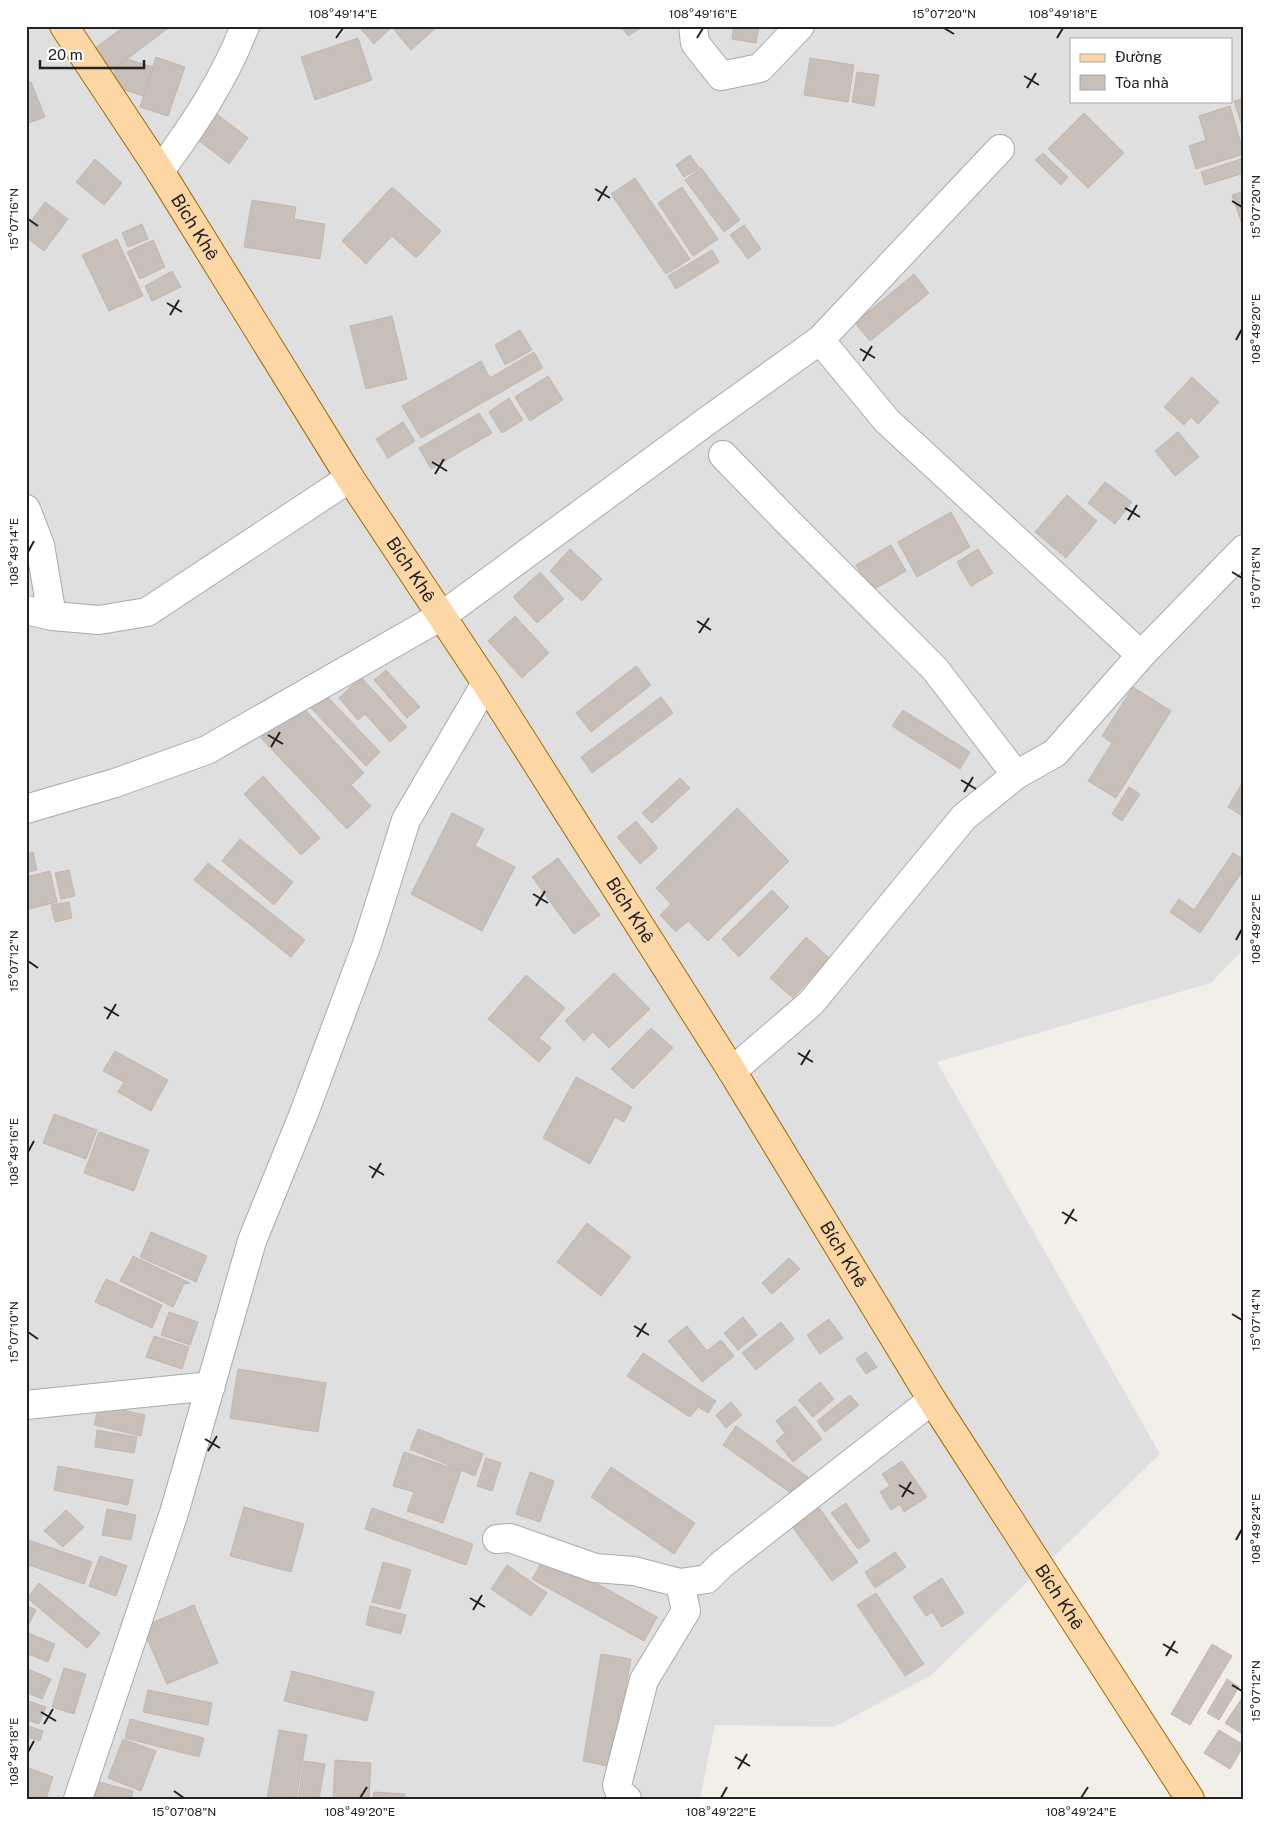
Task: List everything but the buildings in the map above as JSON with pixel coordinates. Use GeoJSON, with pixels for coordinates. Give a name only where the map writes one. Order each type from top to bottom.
{"type":"FeatureCollection","features":[{"type":"Feature","properties":{"kind":"main road","name":"Bích Khê"},"geometry":{"type":"LineString","coordinates":[[64,26],[160,172],[350,478],[443,615],[732,1071],[932,1400],[1190,1799]]}},
{"type":"Feature","properties":{"kind":"street"},"geometry":{"type":"LineString","coordinates":[[160,172],[199,117],[239,42],[245,26]]}},
{"type":"Feature","properties":{"kind":"street"},"geometry":{"type":"LineString","coordinates":[[693,26],[695,43],[721,76],[760,68],[800,26]]}},
{"type":"Feature","properties":{"kind":"street"},"geometry":{"type":"LineString","coordinates":[[26,809],[115,783],[207,750],[443,615],[820,340],[1000,149]]}},
{"type":"Feature","properties":{"kind":"street"},"geometry":{"type":"LineString","coordinates":[[820,340],[887,420],[1142,655]]}},
{"type":"Feature","properties":{"kind":"street"},"geometry":{"type":"LineString","coordinates":[[723,455],[935,668],[1016,775]]}},
{"type":"Feature","properties":{"kind":"street"},"geometry":{"type":"LineString","coordinates":[[26,510],[40,545],[39,613],[99,620],[147,612],[350,478]]}},
{"type":"Feature","properties":{"kind":"street"},"geometry":{"type":"LineString","coordinates":[[732,1071],[811,1003],[964,817],[1016,775],[1055,753],[1142,655],[1244,549]]}},
{"type":"Feature","properties":{"kind":"street"},"geometry":{"type":"LineString","coordinates":[[78,1799],[174,1513],[252,1241],[304,1113],[367,944],[406,820],[486,683]]}},
{"type":"Feature","properties":{"kind":"street"},"geometry":{"type":"LineString","coordinates":[[26,1405],[211,1386]]}},
{"type":"Feature","properties":{"kind":"street"},"geometry":{"type":"LineString","coordinates":[[497,1539],[510,1538],[595,1568],[634,1571],[680,1584],[707,1579],[721,1565],[932,1400]]}},
{"type":"Feature","properties":{"kind":"street"},"geometry":{"type":"LineString","coordinates":[[627,1799],[620,1793],[617,1785],[644,1680],[686,1611],[680,1584]]}},
{"type":"Feature","properties":{"kind":"shaded area"},"geometry":{"type":"Polygon","coordinates":[[[26,26],[1244,26],[1244,949],[1211,983],[937,1062],[1160,1454],[930,1676],[834,1727],[715,1725],[700,1799],[26,1799],[26,26]]]}}]}
